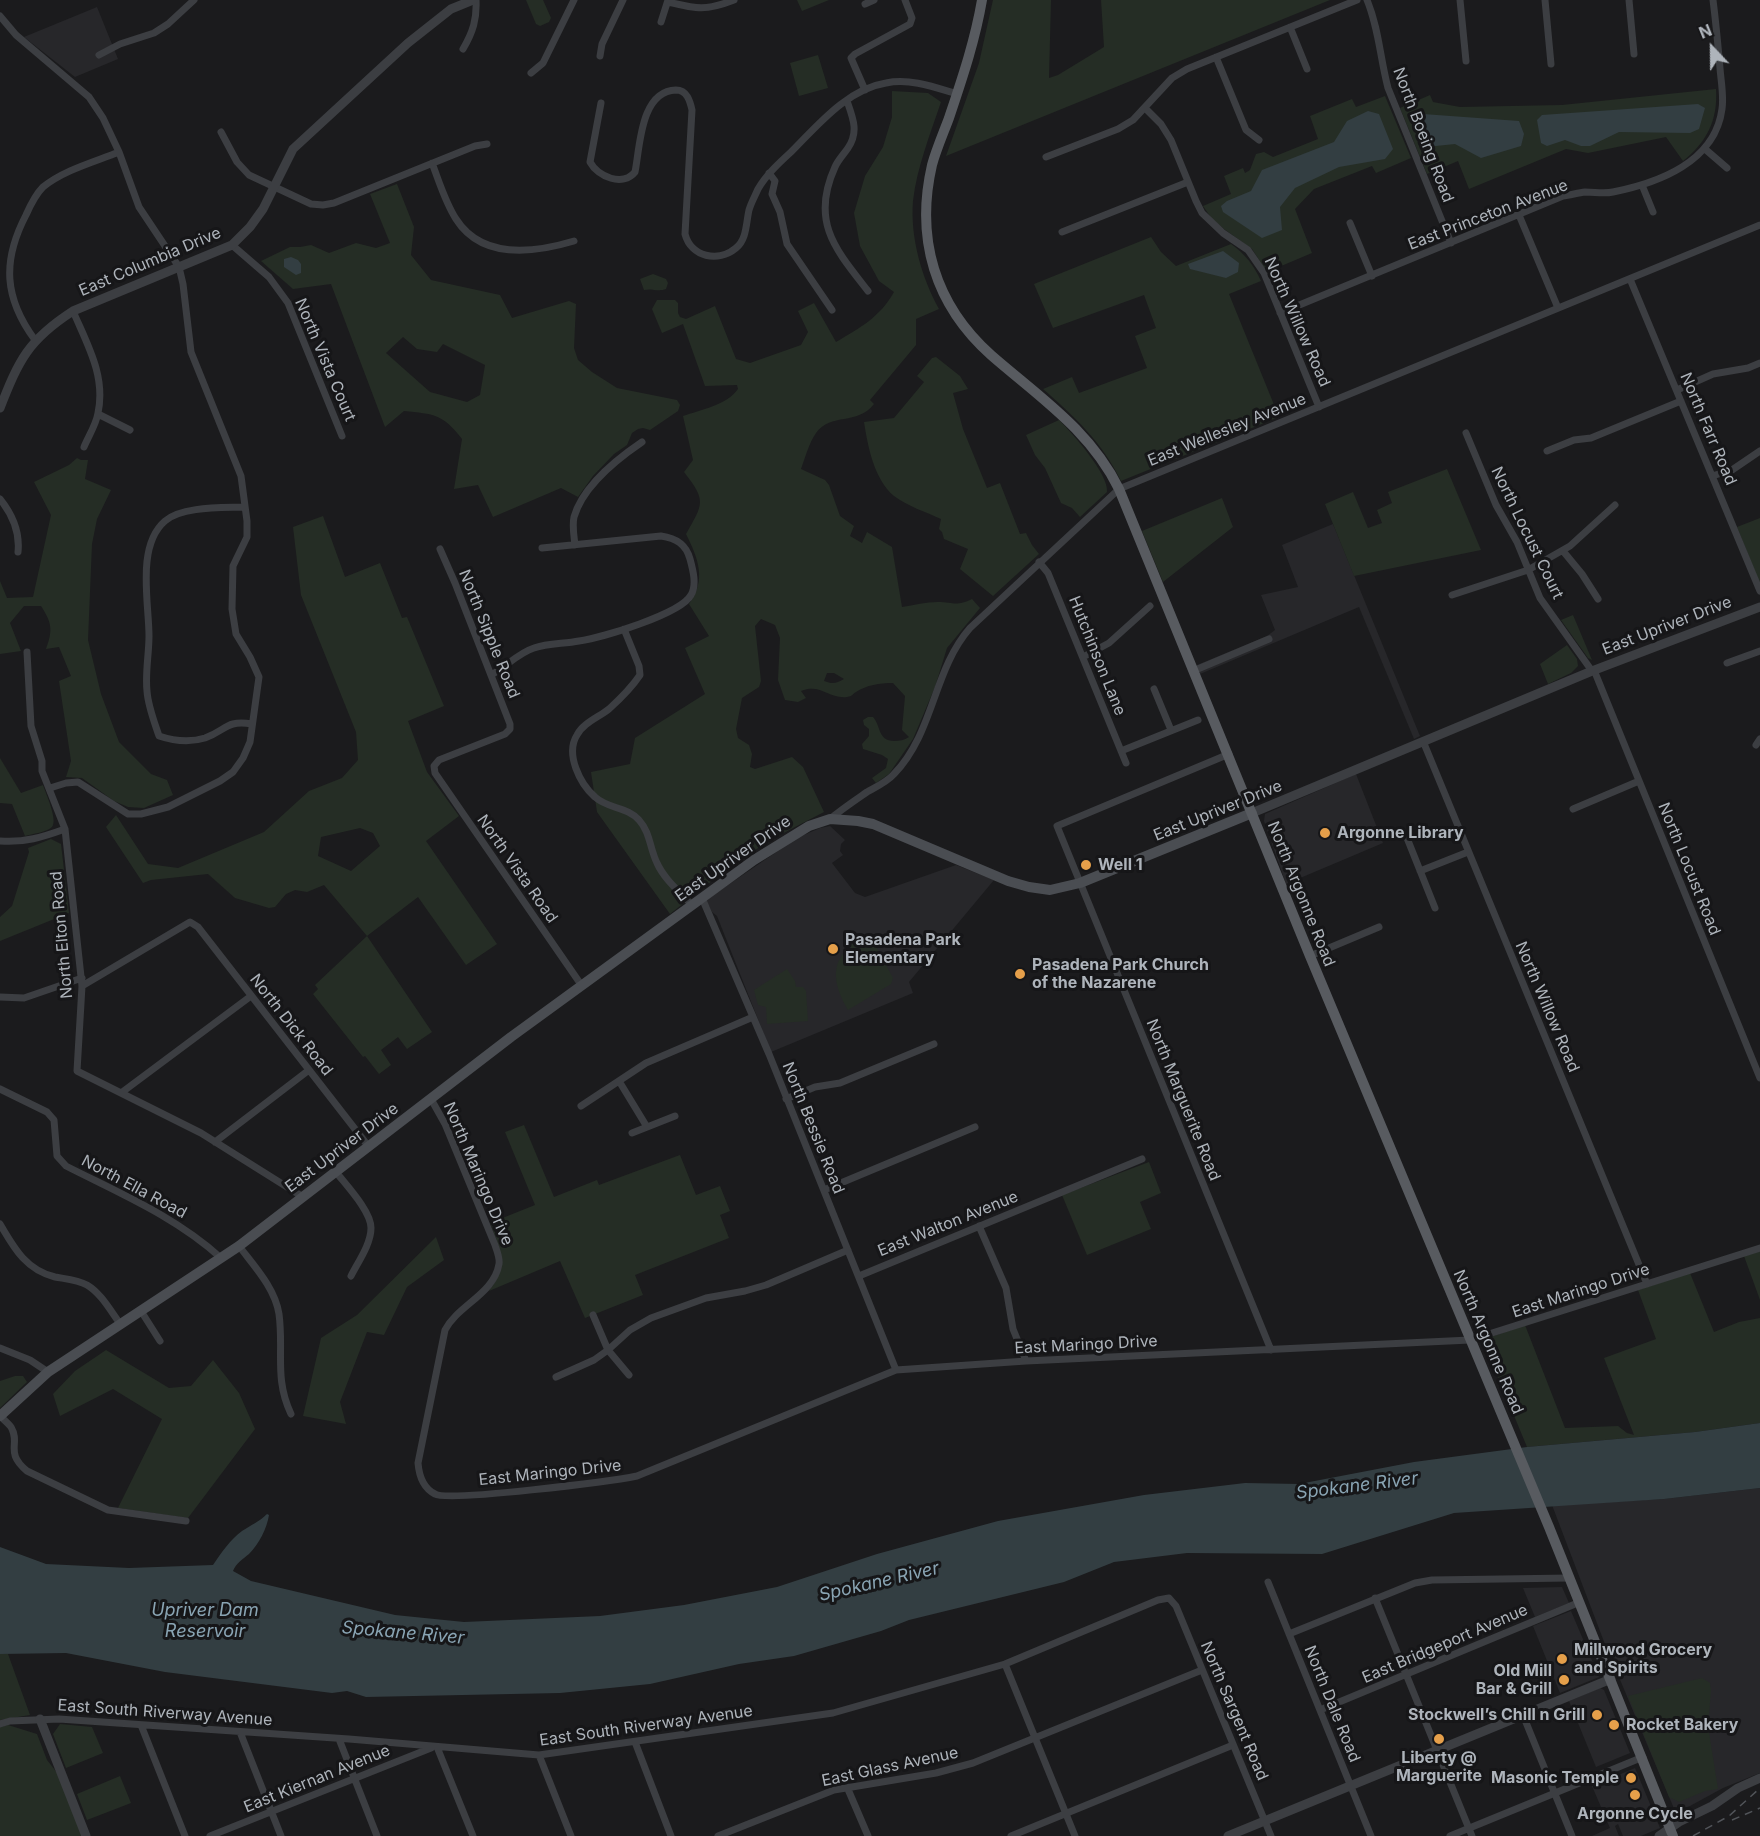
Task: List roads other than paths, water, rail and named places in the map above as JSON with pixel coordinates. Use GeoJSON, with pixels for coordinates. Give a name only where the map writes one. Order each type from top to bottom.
{"type":"FeatureCollection","features":[{"type":"Feature","properties":{"kind":"main road","name":"North Argonne Road"},"geometry":{"type":"LineString","coordinates":[[981,0],[976,33],[932,165],[926,236],[935,274],[949,305],[969,334],[1071,422],[1111,473],[1119,489],[1310,956],[1550,1527],[1672,1832]]}},
{"type":"Feature","properties":{"kind":"main road","name":"East Upriver Drive"},"geometry":{"type":"LineString","coordinates":[[0,1416],[48,1371],[239,1246],[582,986],[692,905],[789,837],[809,826],[830,819],[848,819],[873,824],[1008,881],[1050,890],[1080,883],[1252,813]]}},
{"type":"Feature","properties":{"kind":"street"},"geometry":{"type":"LineString","coordinates":[[99,55],[120,44],[154,33],[168,24],[194,0]]}},
{"type":"Feature","properties":{"kind":"street"},"geometry":{"type":"LineString","coordinates":[[464,49],[477,15],[475,0]]}},
{"type":"Feature","properties":{"kind":"street","name":"East Columbia Drive"},"geometry":{"type":"LineString","coordinates":[[0,408],[19,363],[35,340],[51,325],[73,311],[232,245],[250,227],[263,209],[293,149],[408,43],[451,9],[475,0]]}},
{"type":"Feature","properties":{"kind":"street"},"geometry":{"type":"LineString","coordinates":[[531,73],[543,63],[574,0]]}},
{"type":"Feature","properties":{"kind":"street"},"geometry":{"type":"LineString","coordinates":[[600,56],[602,44],[623,0]]}},
{"type":"Feature","properties":{"kind":"street"},"geometry":{"type":"LineString","coordinates":[[660,22],[668,1],[692,8],[706,9],[734,0]]}},
{"type":"Feature","properties":{"kind":"street"},"geometry":{"type":"LineString","coordinates":[[865,4],[874,0]]}},
{"type":"Feature","properties":{"kind":"street"},"geometry":{"type":"LineString","coordinates":[[865,90],[851,58],[910,24],[912,18],[905,0]]}},
{"type":"Feature","properties":{"kind":"street"},"geometry":{"type":"LineString","coordinates":[[1046,158],[1118,129],[1133,120],[1172,78],[1187,69],[1357,0]]}},
{"type":"Feature","properties":{"kind":"street","name":"North Boeing Road"},"geometry":{"type":"LineString","coordinates":[[1367,0],[1380,39],[1382,66],[1388,88],[1451,243]]}},
{"type":"Feature","properties":{"kind":"street"},"geometry":{"type":"LineString","coordinates":[[1460,0],[1466,62]]}},
{"type":"Feature","properties":{"kind":"street"},"geometry":{"type":"LineString","coordinates":[[1545,0],[1551,64]]}},
{"type":"Feature","properties":{"kind":"street"},"geometry":{"type":"LineString","coordinates":[[1629,0],[1634,54]]}},
{"type":"Feature","properties":{"kind":"street"},"geometry":{"type":"LineString","coordinates":[[1713,0],[1722,110],[1713,136],[1705,149],[1727,168]]}},
{"type":"Feature","properties":{"kind":"street"},"geometry":{"type":"LineString","coordinates":[[0,16],[16,35],[90,97],[119,152],[139,207],[179,267],[191,352],[241,476],[247,537],[233,567],[231,589],[236,634],[259,676],[250,742],[233,772],[220,781],[168,807],[141,814],[128,814],[78,782],[50,788]]}},
{"type":"Feature","properties":{"kind":"street"},"geometry":{"type":"LineString","coordinates":[[1290,27],[1307,69]]}},
{"type":"Feature","properties":{"kind":"street"},"geometry":{"type":"LineString","coordinates":[[1216,57],[1246,130],[1259,140]]}},
{"type":"Feature","properties":{"kind":"street"},"geometry":{"type":"LineString","coordinates":[[602,103],[590,162],[600,174],[621,180],[630,178],[635,172],[643,118],[650,106],[666,93],[676,90],[688,97],[692,110],[685,234],[688,245],[693,251],[708,256],[730,252],[742,242],[749,209],[759,187],[769,173],[847,100],[884,83],[901,81],[927,85],[957,94]]}},
{"type":"Feature","properties":{"kind":"street"},"geometry":{"type":"LineString","coordinates":[[847,100],[856,131],[854,140],[836,166],[826,196],[826,220],[836,250],[868,291]]}},
{"type":"Feature","properties":{"kind":"street","name":"North Willow Road"},"geometry":{"type":"LineString","coordinates":[[1145,108],[1161,124],[1171,140],[1196,201],[1211,223],[1236,241],[1255,259],[1264,273],[1319,407]]}},
{"type":"Feature","properties":{"kind":"street"},"geometry":{"type":"LineString","coordinates":[[221,132],[237,162],[249,176],[311,204],[323,205],[475,146],[487,144]]}},
{"type":"Feature","properties":{"kind":"street","name":"East Princeton Avenue"},"geometry":{"type":"LineString","coordinates":[[1280,313],[1563,196],[1584,192],[1610,192],[1642,185],[1680,169],[1705,149]]}},
{"type":"Feature","properties":{"kind":"street"},"geometry":{"type":"LineString","coordinates":[[35,340],[22,322],[10,286],[9,262],[16,234],[41,189],[60,176],[119,152]]}},
{"type":"Feature","properties":{"kind":"street"},"geometry":{"type":"LineString","coordinates":[[432,163],[455,218],[469,235],[486,246],[503,249],[546,249],[574,240]]}},
{"type":"Feature","properties":{"kind":"street"},"geometry":{"type":"LineString","coordinates":[[769,173],[775,181],[772,194],[780,212],[787,244],[832,310]]}},
{"type":"Feature","properties":{"kind":"street"},"geometry":{"type":"LineString","coordinates":[[1062,232],[1188,182]]}},
{"type":"Feature","properties":{"kind":"street"},"geometry":{"type":"LineString","coordinates":[[1642,185],[1653,212]]}},
{"type":"Feature","properties":{"kind":"street"},"geometry":{"type":"LineString","coordinates":[[1519,215],[1558,308]]}},
{"type":"Feature","properties":{"kind":"street"},"geometry":{"type":"LineString","coordinates":[[1350,223],[1372,276]]}},
{"type":"Feature","properties":{"kind":"street","name":"East Wellesley Avenue"},"geometry":{"type":"LineString","coordinates":[[830,819],[843,807],[895,774],[924,726],[954,647],[983,614],[1119,489],[1760,225]]}},
{"type":"Feature","properties":{"kind":"street","name":"North Vista Court"},"geometry":{"type":"LineString","coordinates":[[232,245],[269,277],[288,303],[342,436]]}},
{"type":"Feature","properties":{"kind":"street","name":"North Farr Road"},"geometry":{"type":"LineString","coordinates":[[1630,279],[1760,591]]}},
{"type":"Feature","properties":{"kind":"street"},"geometry":{"type":"LineString","coordinates":[[73,311],[97,369],[100,389],[98,414],[84,447]]}},
{"type":"Feature","properties":{"kind":"street"},"geometry":{"type":"LineString","coordinates":[[1677,390],[1713,374],[1748,368],[1760,363]]}},
{"type":"Feature","properties":{"kind":"street"},"geometry":{"type":"LineString","coordinates":[[1547,451],[1574,440],[1591,438],[1681,401]]}},
{"type":"Feature","properties":{"kind":"street"},"geometry":{"type":"LineString","coordinates":[[98,414],[130,429]]}},
{"type":"Feature","properties":{"kind":"street","name":"North Locust Court"},"geometry":{"type":"LineString","coordinates":[[1466,433],[1496,505],[1517,542],[1540,598],[1593,670]]}},
{"type":"Feature","properties":{"kind":"street"},"geometry":{"type":"LineString","coordinates":[[575,545],[574,518],[586,495],[616,459],[642,442]]}},
{"type":"Feature","properties":{"kind":"street"},"geometry":{"type":"LineString","coordinates":[[1712,476],[1732,470],[1760,451]]}},
{"type":"Feature","properties":{"kind":"street"},"geometry":{"type":"LineString","coordinates":[[0,499],[17,531],[18,552]]}},
{"type":"Feature","properties":{"kind":"street"},"geometry":{"type":"LineString","coordinates":[[1452,595],[1528,570],[1563,550],[1615,505]]}},
{"type":"Feature","properties":{"kind":"street"},"geometry":{"type":"LineString","coordinates":[[245,507],[178,513],[166,519],[158,528],[150,546],[146,574],[149,635],[146,681],[147,694],[159,736],[172,740],[189,741],[203,739],[226,725],[237,722],[252,724]]}},
{"type":"Feature","properties":{"kind":"street"},"geometry":{"type":"LineString","coordinates":[[492,675],[533,648],[607,636],[674,610],[691,596],[694,587],[690,559],[682,543],[671,537],[661,536],[542,548]]}},
{"type":"Feature","properties":{"kind":"street","name":"North Sipple Road"},"geometry":{"type":"LineString","coordinates":[[434,766],[439,760],[505,734],[510,729],[492,675],[440,549]]}},
{"type":"Feature","properties":{"kind":"street"},"geometry":{"type":"LineString","coordinates":[[1563,550],[1598,599]]}},
{"type":"Feature","properties":{"kind":"street","name":"Hutchinson Lane"},"geometry":{"type":"LineString","coordinates":[[1039,562],[1048,573],[1126,763]]}},
{"type":"Feature","properties":{"kind":"street"},"geometry":{"type":"LineString","coordinates":[[1083,657],[1109,643],[1150,606]]}},
{"type":"Feature","properties":{"kind":"street","name":"East Upriver Drive"},"geometry":{"type":"LineString","coordinates":[[1252,813],[1593,670],[1760,607]]}},
{"type":"Feature","properties":{"kind":"street"},"geometry":{"type":"LineString","coordinates":[[624,629],[639,666],[640,675],[609,709],[580,730],[575,737],[573,757],[576,768],[593,796],[602,803],[633,814],[640,821],[647,831],[657,864],[666,878],[692,905]]}},
{"type":"Feature","properties":{"kind":"street"},"geometry":{"type":"LineString","coordinates":[[1193,671],[1269,639]]}},
{"type":"Feature","properties":{"kind":"street"},"geometry":{"type":"LineString","coordinates":[[1727,663],[1760,651]]}},
{"type":"Feature","properties":{"kind":"street","name":"North Elton Road"},"geometry":{"type":"LineString","coordinates":[[27,652],[33,736],[42,761],[42,771],[65,829],[82,982],[77,1071],[191,1128],[303,1197]]}},
{"type":"Feature","properties":{"kind":"street","name":"North Locust Road"},"geometry":{"type":"LineString","coordinates":[[1593,670],[1760,1078]]}},
{"type":"Feature","properties":{"kind":"street"},"geometry":{"type":"LineString","coordinates":[[1154,689],[1172,730]]}},
{"type":"Feature","properties":{"kind":"street"},"geometry":{"type":"LineString","coordinates":[[1121,751],[1198,720]]}},
{"type":"Feature","properties":{"kind":"street","name":"North Willow Road"},"geometry":{"type":"LineString","coordinates":[[1423,741],[1647,1284]]}},
{"type":"Feature","properties":{"kind":"street","name":"North Marguerite Road"},"geometry":{"type":"LineString","coordinates":[[1229,754],[1057,826],[1271,1350]]}},
{"type":"Feature","properties":{"kind":"street","name":"North Vista Road"},"geometry":{"type":"LineString","coordinates":[[434,766],[435,773],[582,986]]}},
{"type":"Feature","properties":{"kind":"street"},"geometry":{"type":"LineString","coordinates":[[1573,809],[1639,781]]}},
{"type":"Feature","properties":{"kind":"street"},"geometry":{"type":"LineString","coordinates":[[0,841],[17,843],[35,840],[65,829]]}},
{"type":"Feature","properties":{"kind":"street"},"geometry":{"type":"LineString","coordinates":[[1407,838],[1435,908]]}},
{"type":"Feature","properties":{"kind":"street"},"geometry":{"type":"LineString","coordinates":[[1420,871],[1468,852]]}},
{"type":"Feature","properties":{"kind":"street","name":"North Bessie Road"},"geometry":{"type":"LineString","coordinates":[[702,898],[753,1017],[896,1370]]}},
{"type":"Feature","properties":{"kind":"street","name":"North Dick Road"},"geometry":{"type":"LineString","coordinates":[[82,982],[190,922],[198,927],[369,1147]]}},
{"type":"Feature","properties":{"kind":"street"},"geometry":{"type":"LineString","coordinates":[[1310,956],[1379,927]]}},
{"type":"Feature","properties":{"kind":"street"},"geometry":{"type":"LineString","coordinates":[[0,997],[24,998],[82,982]]}},
{"type":"Feature","properties":{"kind":"street"},"geometry":{"type":"LineString","coordinates":[[121,1093],[251,996]]}},
{"type":"Feature","properties":{"kind":"street"},"geometry":{"type":"LineString","coordinates":[[581,1106],[655,1058],[753,1017]]}},
{"type":"Feature","properties":{"kind":"street"},"geometry":{"type":"LineString","coordinates":[[786,1099],[815,1087],[840,1083],[934,1044]]}},
{"type":"Feature","properties":{"kind":"street"},"geometry":{"type":"LineString","coordinates":[[215,1142],[309,1070]]}},
{"type":"Feature","properties":{"kind":"street"},"geometry":{"type":"LineString","coordinates":[[619,1081],[647,1127]]}},
{"type":"Feature","properties":{"kind":"street","name":"North Ella Road"},"geometry":{"type":"LineString","coordinates":[[0,1089],[47,1112],[54,1120],[57,1156],[66,1166],[174,1221],[199,1238],[221,1258]]}},
{"type":"Feature","properties":{"kind":"street","name":"North Maringo Drive"},"geometry":{"type":"LineString","coordinates":[[426,1486],[419,1475],[418,1463],[445,1330],[451,1320],[495,1277],[500,1262],[445,1124],[431,1099]]}},
{"type":"Feature","properties":{"kind":"street"},"geometry":{"type":"LineString","coordinates":[[632,1133],[675,1116]]}},
{"type":"Feature","properties":{"kind":"street"},"geometry":{"type":"LineString","coordinates":[[824,1190],[975,1127]]}},
{"type":"Feature","properties":{"kind":"street","name":"East Walton Avenue"},"geometry":{"type":"LineString","coordinates":[[859,1276],[1142,1159]]}},
{"type":"Feature","properties":{"kind":"street"},"geometry":{"type":"LineString","coordinates":[[336,1172],[365,1210],[372,1226],[368,1241],[351,1276]]}},
{"type":"Feature","properties":{"kind":"street"},"geometry":{"type":"LineString","coordinates":[[0,1224],[27,1264],[40,1272],[87,1285],[98,1293],[121,1324]]}},
{"type":"Feature","properties":{"kind":"street"},"geometry":{"type":"LineString","coordinates":[[979,1226],[1006,1288],[1013,1329],[1026,1361]]}},
{"type":"Feature","properties":{"kind":"street"},"geometry":{"type":"LineString","coordinates":[[239,1246],[266,1282],[274,1297],[279,1314],[279,1372],[284,1399],[291,1414]]}},
{"type":"Feature","properties":{"kind":"street","name":"East Maringo Drive"},"geometry":{"type":"LineString","coordinates":[[426,1486],[436,1495],[451,1497],[611,1481],[637,1476],[896,1370],[1026,1361],[1470,1340],[1760,1248]]}},
{"type":"Feature","properties":{"kind":"street"},"geometry":{"type":"LineString","coordinates":[[556,1377],[594,1360],[630,1330],[651,1318],[706,1298],[766,1285],[848,1250]]}},
{"type":"Feature","properties":{"kind":"street"},"geometry":{"type":"LineString","coordinates":[[141,1311],[160,1341]]}},
{"type":"Feature","properties":{"kind":"street"},"geometry":{"type":"LineString","coordinates":[[593,1315],[608,1350],[629,1375]]}},
{"type":"Feature","properties":{"kind":"street"},"geometry":{"type":"LineString","coordinates":[[0,1348],[30,1360],[48,1371]]}},
{"type":"Feature","properties":{"kind":"street"},"geometry":{"type":"LineString","coordinates":[[0,1416],[11,1427],[13,1454],[18,1464],[27,1471],[108,1510],[186,1521]]}},
{"type":"Feature","properties":{"kind":"street"},"geometry":{"type":"LineString","coordinates":[[1288,1634],[1415,1583],[1432,1580],[1570,1578]]}},
{"type":"Feature","properties":{"kind":"street","name":"North Dale Road"},"geometry":{"type":"LineString","coordinates":[[1268,1582],[1371,1836]]}},
{"type":"Feature","properties":{"kind":"street","name":"East South Riverway Avenue"},"geometry":{"type":"LineString","coordinates":[[0,1724],[10,1721],[59,1719],[539,1755],[833,1713],[1005,1664],[1158,1600],[1169,1598]]}},
{"type":"Feature","properties":{"kind":"street","name":"North Sargent Road"},"geometry":{"type":"LineString","coordinates":[[1169,1598],[1176,1606],[1271,1836]]}},
{"type":"Feature","properties":{"kind":"street"},"geometry":{"type":"LineString","coordinates":[[1375,1598],[1470,1832]]}},
{"type":"Feature","properties":{"kind":"street","name":"East Bridgeport Avenue"},"geometry":{"type":"LineString","coordinates":[[1320,1710],[1580,1602]]}},
{"type":"Feature","properties":{"kind":"street"},"geometry":{"type":"LineString","coordinates":[[1005,1664],[1075,1836]]}},
{"type":"Feature","properties":{"kind":"street","name":"East Glass Avenue"},"geometry":{"type":"LineString","coordinates":[[718,1836],[834,1790],[956,1769],[1202,1670]]}},
{"type":"Feature","properties":{"kind":"street"},"geometry":{"type":"LineString","coordinates":[[1228,1836],[1611,1679]]}},
{"type":"Feature","properties":{"kind":"street"},"geometry":{"type":"LineString","coordinates":[[1523,1715],[1572,1836]]}},
{"type":"Feature","properties":{"kind":"street"},"geometry":{"type":"LineString","coordinates":[[40,1719],[86,1836]]}},
{"type":"Feature","properties":{"kind":"street"},"geometry":{"type":"LineString","coordinates":[[141,1725],[185,1836]]}},
{"type":"Feature","properties":{"kind":"street"},"geometry":{"type":"LineString","coordinates":[[240,1732],[281,1836]]}},
{"type":"Feature","properties":{"kind":"street"},"geometry":{"type":"LineString","coordinates":[[339,1739],[377,1836]]}},
{"type":"Feature","properties":{"kind":"street"},"geometry":{"type":"LineString","coordinates":[[635,1742],[671,1836]]}},
{"type":"Feature","properties":{"kind":"street"},"geometry":{"type":"LineString","coordinates":[[1011,1836],[1233,1745]]}},
{"type":"Feature","properties":{"kind":"street"},"geometry":{"type":"LineString","coordinates":[[435,1747],[473,1836]]}},
{"type":"Feature","properties":{"kind":"street","name":"East Kiernan Avenue"},"geometry":{"type":"LineString","coordinates":[[210,1836],[435,1747]]}},
{"type":"Feature","properties":{"kind":"street"},"geometry":{"type":"LineString","coordinates":[[539,1755],[571,1836]]}},
{"type":"Feature","properties":{"kind":"street"},"geometry":{"type":"LineString","coordinates":[[1450,1836],[1470,1832],[1554,1793],[1643,1757]]}},
{"type":"Feature","properties":{"kind":"street"},"geometry":{"type":"LineString","coordinates":[[1659,1836],[1672,1832],[1679,1822],[1760,1778]]}},
{"type":"Feature","properties":{"kind":"street"},"geometry":{"type":"LineString","coordinates":[[847,1787],[868,1836]]}},
{"type":"Feature","properties":{"kind":"water"},"geometry":{"type":"Polygon","coordinates":[[[1698,104],[1705,108],[1699,129],[1690,133],[1619,132],[1590,146],[1581,146],[1565,140],[1547,146],[1541,143],[1537,120],[1542,115],[1698,104]]]}},
{"type":"Feature","properties":{"kind":"water"},"geometry":{"type":"Polygon","coordinates":[[[1368,111],[1379,114],[1393,149],[1385,159],[1339,167],[1295,188],[1280,207],[1282,230],[1262,238],[1223,212],[1221,206],[1227,201],[1251,191],[1262,170],[1334,142],[1347,121],[1368,111]]]}},
{"type":"Feature","properties":{"kind":"water"},"geometry":{"type":"Polygon","coordinates":[[[1423,114],[1519,121],[1524,134],[1521,146],[1481,158],[1455,144],[1426,147],[1421,142],[1412,121],[1423,114]]]}},
{"type":"Feature","properties":{"kind":"water"},"geometry":{"type":"Polygon","coordinates":[[[1223,251],[1239,263],[1238,272],[1226,278],[1190,269],[1188,264],[1223,251]]]}},
{"type":"Feature","properties":{"kind":"water"},"geometry":{"type":"Polygon","coordinates":[[[291,257],[301,264],[301,273],[296,275],[284,267],[284,259],[291,257]]]}},
{"type":"Feature","properties":{"kind":"water"},"geometry":{"type":"Polygon","coordinates":[[[1760,1423],[1760,1488],[1664,1499],[1454,1513],[1322,1554],[1187,1553],[1114,1562],[1064,1582],[909,1620],[881,1631],[794,1656],[739,1664],[650,1684],[560,1693],[366,1697],[347,1691],[332,1693],[165,1672],[66,1653],[0,1654],[0,1547],[46,1564],[129,1568],[213,1565],[234,1538],[267,1514],[269,1515],[268,1520],[259,1541],[233,1571],[251,1581],[395,1615],[464,1622],[600,1616],[684,1605],[777,1587],[877,1554],[998,1521],[1144,1495],[1245,1483],[1299,1484],[1414,1462],[1527,1447],[1695,1432],[1760,1423]]]}},
{"type":"Feature","properties":{"kind":"railway"},"geometry":{"type":"LineString","coordinates":[[1693,1836],[1729,1816],[1760,1788]]}},
{"type":"Feature","properties":{"kind":"railway"},"geometry":{"type":"LineString","coordinates":[[1732,1820],[1760,1808]]}},
{"type":"Feature","properties":{"kind":"place","name":"Argonne Library"},"geometry":{"type":"Point","coordinates":[1325,833]}},
{"type":"Feature","properties":{"kind":"place","name":"Well 1"},"geometry":{"type":"Point","coordinates":[1086,865]}},
{"type":"Feature","properties":{"kind":"place","name":"Pasadena Park Elementary"},"geometry":{"type":"Point","coordinates":[833,949]}},
{"type":"Feature","properties":{"kind":"place","name":"Pasadena Park Church of the Nazarene"},"geometry":{"type":"Point","coordinates":[1020,974]}},
{"type":"Feature","properties":{"kind":"place","name":"Millwood Grocery and Spirits"},"geometry":{"type":"Point","coordinates":[1562,1659]}},
{"type":"Feature","properties":{"kind":"place","name":"Old Mill Bar & Grill"},"geometry":{"type":"Point","coordinates":[1564,1680]}},
{"type":"Feature","properties":{"kind":"place","name":"Stockwell’s Chill n Grill"},"geometry":{"type":"Point","coordinates":[1597,1715]}},
{"type":"Feature","properties":{"kind":"place","name":"Rocket Bakery"},"geometry":{"type":"Point","coordinates":[1614,1725]}},
{"type":"Feature","properties":{"kind":"place","name":"Liberty @ Marguerite"},"geometry":{"type":"Point","coordinates":[1439,1739]}},
{"type":"Feature","properties":{"kind":"place","name":"Masonic Temple"},"geometry":{"type":"Point","coordinates":[1631,1778]}},
{"type":"Feature","properties":{"kind":"place","name":"Argonne Cycle"},"geometry":{"type":"Point","coordinates":[1635,1795]}},
{"type":"Feature","properties":{"kind":"water label","name":"Spokane River"},"geometry":{"type":"Point","coordinates":[1357,1486]}},
{"type":"Feature","properties":{"kind":"water label","name":"Spokane River"},"geometry":{"type":"Point","coordinates":[879,1582]}},
{"type":"Feature","properties":{"kind":"water label","name":"Upriver Dam Reservoir"},"geometry":{"type":"Point","coordinates":[205,1621]}},
{"type":"Feature","properties":{"kind":"water label","name":"Spokane River"},"geometry":{"type":"Point","coordinates":[403,1633]}}]}
